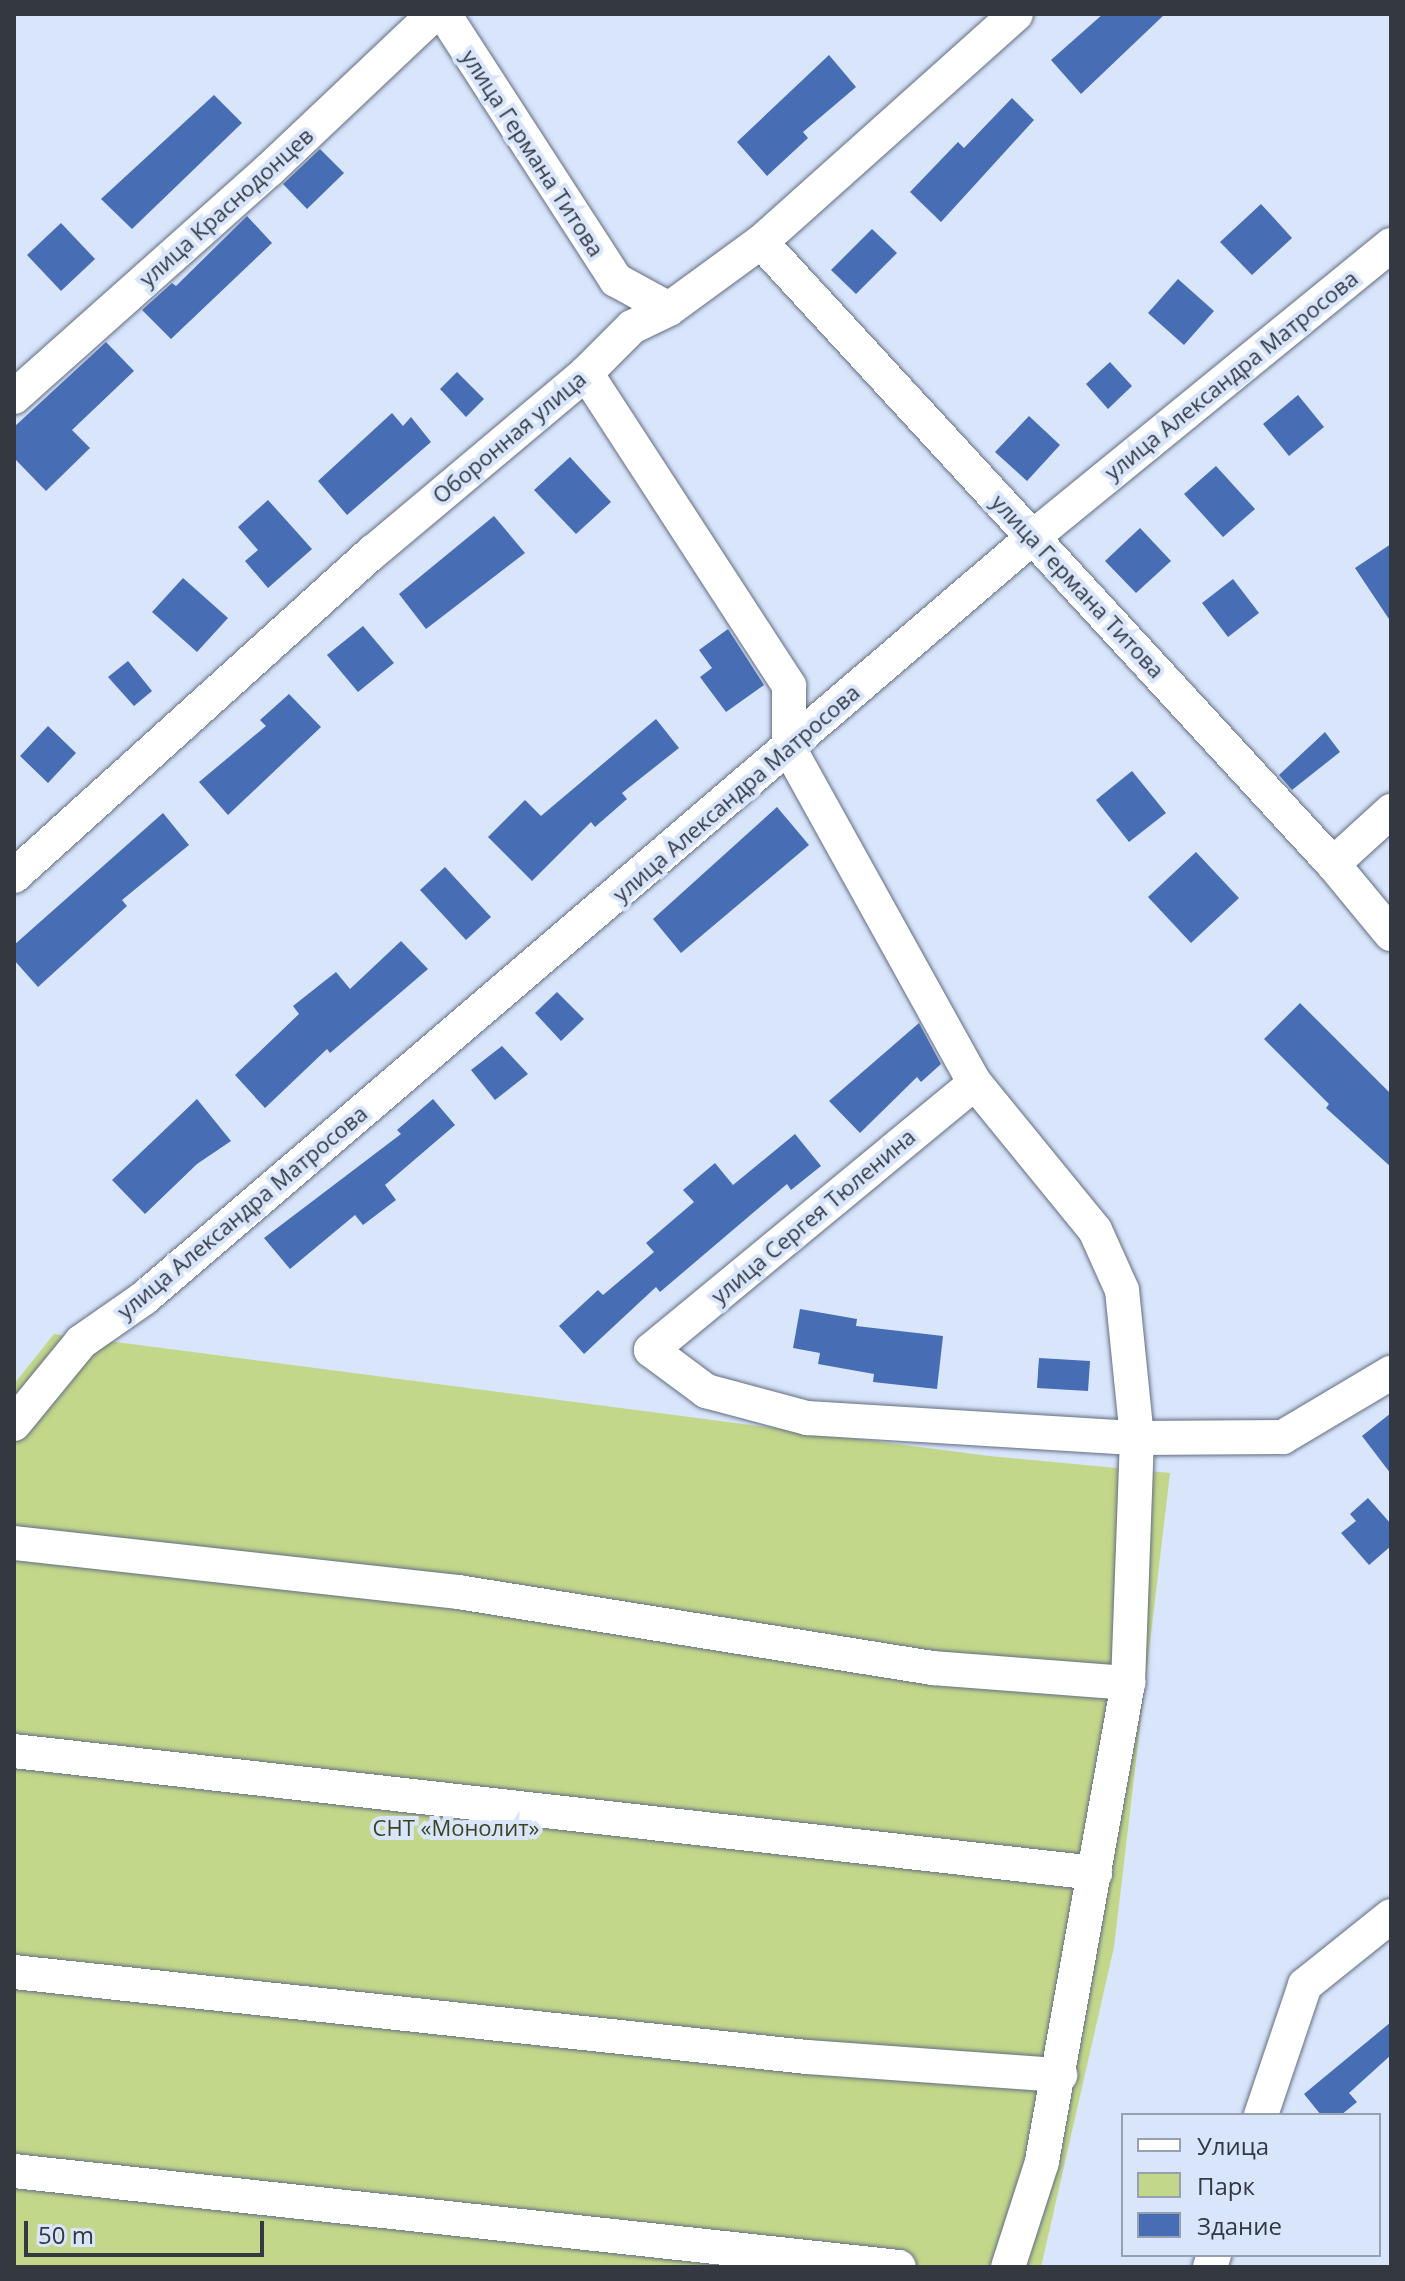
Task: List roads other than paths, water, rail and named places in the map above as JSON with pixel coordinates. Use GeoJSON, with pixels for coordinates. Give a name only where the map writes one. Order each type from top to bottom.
{"type":"FeatureCollection","features":[{"type":"Feature","properties":{"kind":"street","name":"улица Краснодонцев"},"geometry":{"type":"LineString","coordinates":[[14,397],[269,170],[434,14]]}},
{"type":"Feature","properties":{"kind":"street","name":"улица Германа Титова"},"geometry":{"type":"LineString","coordinates":[[444,14],[616,280],[669,309]]}},
{"type":"Feature","properties":{"kind":"street","name":"Оборонная улица"},"geometry":{"type":"LineString","coordinates":[[14,876],[373,552],[586,373],[632,327],[669,309],[761,242],[1016,14]]}},
{"type":"Feature","properties":{"kind":"street","name":"улица Германа Титова"},"geometry":{"type":"LineString","coordinates":[[761,242],[1333,864],[1391,934]]}},
{"type":"Feature","properties":{"kind":"street","name":"улица Александра Матросова"},"geometry":{"type":"LineString","coordinates":[[14,1424],[81,1342],[144,1298],[1033,537],[1391,245]]}},
{"type":"Feature","properties":{"kind":"street"},"geometry":{"type":"LineString","coordinates":[[586,373],[789,686],[789,748],[975,1083],[1095,1230],[1122,1290],[1137,1438],[1128,1683],[1060,2075],[1042,2162],[1008,2267]]}},
{"type":"Feature","properties":{"kind":"street"},"geometry":{"type":"LineString","coordinates":[[1333,864],[1391,811]]}},
{"type":"Feature","properties":{"kind":"street","name":"улица Сергея Тюленина"},"geometry":{"type":"LineString","coordinates":[[975,1083],[651,1350],[706,1391],[807,1418],[1137,1438]]}},
{"type":"Feature","properties":{"kind":"street"},"geometry":{"type":"LineString","coordinates":[[1137,1438],[1283,1437],[1391,1373]]}},
{"type":"Feature","properties":{"kind":"street"},"geometry":{"type":"LineString","coordinates":[[14,1543],[458,1592],[933,1668],[1128,1683]]}},
{"type":"Feature","properties":{"kind":"street"},"geometry":{"type":"LineString","coordinates":[[14,1751],[1095,1873]]}},
{"type":"Feature","properties":{"kind":"street"},"geometry":{"type":"LineString","coordinates":[[1262,2113],[1305,1985],[1391,1916]]}},
{"type":"Feature","properties":{"kind":"street"},"geometry":{"type":"LineString","coordinates":[[14,1972],[807,2057],[1060,2075]]}},
{"type":"Feature","properties":{"kind":"street"},"geometry":{"type":"LineString","coordinates":[[14,2171],[899,2267]]}},
{"type":"Feature","properties":{"kind":"park label","name":"СНТ «Монолит»"},"geometry":{"type":"Point","coordinates":[456,1828]}}]}
